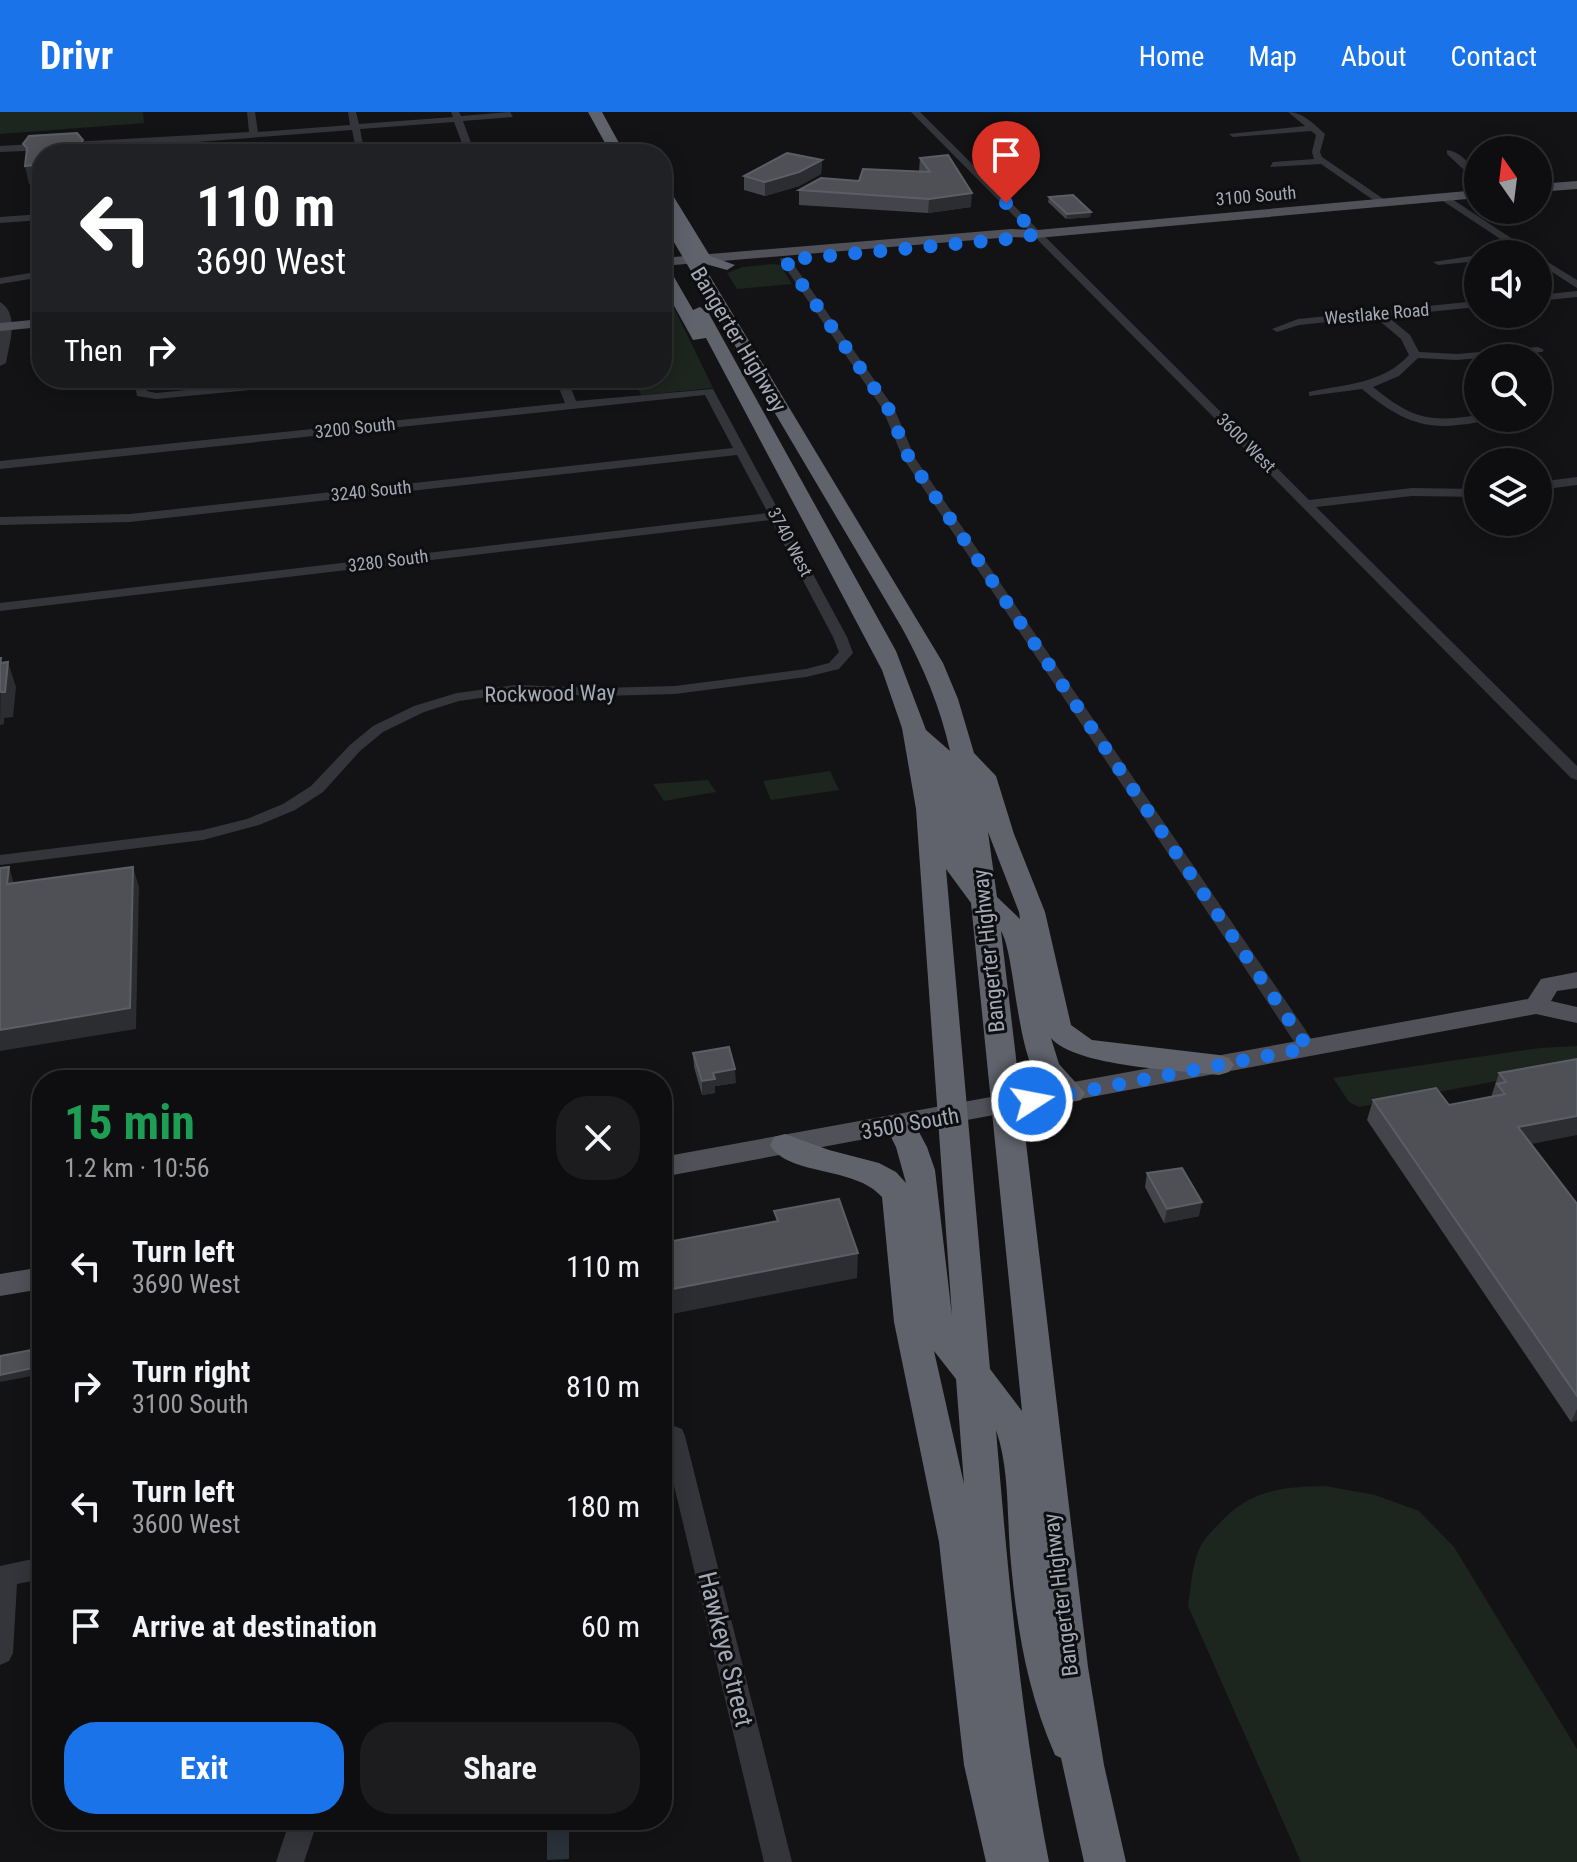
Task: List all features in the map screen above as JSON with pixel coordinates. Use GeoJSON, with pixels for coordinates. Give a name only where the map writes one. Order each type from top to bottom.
{"type":"FeatureCollection","features":[{"type":"Feature","properties":{"kind":"highway"},"geometry":{"type":"LineString","coordinates":[[585,112],[603,144]]}},
{"type":"Feature","properties":{"kind":"highway"},"geometry":{"type":"LineString","coordinates":[[595,112],[613,144]]}},
{"type":"Feature","properties":{"kind":"highway"},"geometry":{"type":"LineString","coordinates":[[607,112],[624,144]]}},
{"type":"Feature","properties":{"kind":"highway"},"geometry":{"type":"LineString","coordinates":[[672,244],[676,266],[724,382],[736,394],[770,412],[813,483],[832,493]]}},
{"type":"Feature","properties":{"kind":"highway"},"geometry":{"type":"LineString","coordinates":[[676,266],[727,265]]}},
{"type":"Feature","properties":{"kind":"highway"},"geometry":{"type":"LineString","coordinates":[[727,265],[718,271],[754,346],[748,355]]}},
{"type":"Feature","properties":{"kind":"highway","name":"Bangerter Highway"},"geometry":{"type":"LineString","coordinates":[[676,266],[748,355],[927,653],[951,711],[962,754],[984,900],[1068,1667],[1083,1765],[1105,1862]]}},
{"type":"Feature","properties":{"kind":"highway","name":"Bangerter Highway"},"geometry":{"type":"LineString","coordinates":[[750,401],[901,684],[915,733],[927,795],[995,1644],[1009,1758],[1028,1862]]}},
{"type":"Feature","properties":{"kind":"highway"},"geometry":{"type":"LineString","coordinates":[[915,733],[943,759],[956,862],[965,881],[1011,925],[1019,939],[1040,1050],[1053,1079],[1070,1093]]}},
{"type":"Feature","properties":{"kind":"highway"},"geometry":{"type":"LineString","coordinates":[[962,754],[984,776],[1001,834],[1036,925],[1055,1019],[1061,1032],[1073,1043],[1089,1049],[1219,1065]]}},
{"type":"Feature","properties":{"kind":"highway"},"geometry":{"type":"LineString","coordinates":[[900,1125],[914,1152],[923,1186],[934,1313],[946,1341],[997,1397],[1014,1429],[1020,1456],[1043,1670],[1058,1717],[1083,1765]]}},
{"type":"Feature","properties":{"kind":"highway"},"geometry":{"type":"LineString","coordinates":[[785,1145],[824,1160],[876,1173],[890,1184],[898,1197],[911,1322],[958,1542],[985,1765],[1007,1862]]}},
{"type":"Feature","properties":{"kind":"main road"},"geometry":{"type":"LineString","coordinates":[[1552,187],[1577,185]]}},
{"type":"Feature","properties":{"kind":"main road","name":"3100 South"},"geometry":{"type":"LineString","coordinates":[[727,265],[1464,195]]}},
{"type":"Feature","properties":{"kind":"main road","name":"3100 South"},"geometry":{"type":"LineString","coordinates":[[676,266],[1011,233],[1037,234]]}},
{"type":"Feature","properties":{"kind":"main road"},"geometry":{"type":"LineString","coordinates":[[3,327],[32,324]]}},
{"type":"Feature","properties":{"kind":"main road","name":"3500 South"},"geometry":{"type":"LineString","coordinates":[[1536,1006],[1549,985],[1577,980]]}},
{"type":"Feature","properties":{"kind":"main road","name":"3500 South"},"geometry":{"type":"LineString","coordinates":[[672,1165],[1536,1006],[1577,1015]]}},
{"type":"Feature","properties":{"kind":"main road"},"geometry":{"type":"LineString","coordinates":[[0,1285],[32,1280]]}},
{"type":"Feature","properties":{"kind":"street"},"geometry":{"type":"LineString","coordinates":[[251,112],[254,135]]}},
{"type":"Feature","properties":{"kind":"street"},"geometry":{"type":"LineString","coordinates":[[352,112],[359,144]]}},
{"type":"Feature","properties":{"kind":"street","name":"3600 West"},"geometry":{"type":"LineString","coordinates":[[915,112],[1577,775]]}},
{"type":"Feature","properties":{"kind":"street"},"geometry":{"type":"LineString","coordinates":[[1292,112],[1322,136],[1316,152],[1322,161],[1382,202]]}},
{"type":"Feature","properties":{"kind":"street"},"geometry":{"type":"LineString","coordinates":[[66,144],[131,144],[456,116],[510,115]]}},
{"type":"Feature","properties":{"kind":"street"},"geometry":{"type":"LineString","coordinates":[[456,116],[466,144]]}},
{"type":"Feature","properties":{"kind":"street"},"geometry":{"type":"LineString","coordinates":[[1233,134],[1315,128]]}},
{"type":"Feature","properties":{"kind":"street"},"geometry":{"type":"LineString","coordinates":[[0,149],[32,147]]}},
{"type":"Feature","properties":{"kind":"street"},"geometry":{"type":"LineString","coordinates":[[1450,152],[1464,161]]}},
{"type":"Feature","properties":{"kind":"street"},"geometry":{"type":"LineString","coordinates":[[1273,165],[1322,161]]}},
{"type":"Feature","properties":{"kind":"street"},"geometry":{"type":"LineString","coordinates":[[1443,197],[1508,240]]}},
{"type":"Feature","properties":{"kind":"street"},"geometry":{"type":"LineString","coordinates":[[0,220],[32,218]]}},
{"type":"Feature","properties":{"kind":"street"},"geometry":{"type":"LineString","coordinates":[[1438,262],[1464,259]]}},
{"type":"Feature","properties":{"kind":"street"},"geometry":{"type":"LineString","coordinates":[[785,260],[888,408],[909,458],[1308,1048]]}},
{"type":"Feature","properties":{"kind":"street"},"geometry":{"type":"LineString","coordinates":[[1552,268],[1577,285]]}},
{"type":"Feature","properties":{"kind":"street"},"geometry":{"type":"LineString","coordinates":[[0,281],[32,276]]}},
{"type":"Feature","properties":{"kind":"street"},"geometry":{"type":"LineString","coordinates":[[1552,297],[1577,294]]}},
{"type":"Feature","properties":{"kind":"street"},"geometry":{"type":"LineString","coordinates":[[0,305],[6,313],[0,363]]}},
{"type":"Feature","properties":{"kind":"street","name":"Westlake Road"},"geometry":{"type":"LineString","coordinates":[[1277,329],[1298,322],[1464,306]]}},
{"type":"Feature","properties":{"kind":"street"},"geometry":{"type":"LineString","coordinates":[[1379,315],[1406,337],[1415,355]]}},
{"type":"Feature","properties":{"kind":"street"},"geometry":{"type":"LineString","coordinates":[[1313,394],[1365,386],[1404,366],[1415,355],[1464,356]]}},
{"type":"Feature","properties":{"kind":"street"},"geometry":{"type":"LineString","coordinates":[[1365,386],[1398,414],[1417,421],[1440,423],[1464,420]]}},
{"type":"Feature","properties":{"kind":"street"},"geometry":{"type":"LineString","coordinates":[[139,388],[139,392],[144,395],[227,388]]}},
{"type":"Feature","properties":{"kind":"street"},"geometry":{"type":"LineString","coordinates":[[565,388],[572,405]]}},
{"type":"Feature","properties":{"kind":"street","name":"3200 South"},"geometry":{"type":"LineString","coordinates":[[0,465],[709,391]]}},
{"type":"Feature","properties":{"kind":"street","name":"3740 West"},"geometry":{"type":"LineString","coordinates":[[709,391],[846,653],[834,666],[806,673]]}},
{"type":"Feature","properties":{"kind":"street","name":"3240 South"},"geometry":{"type":"LineString","coordinates":[[0,521],[130,518],[742,451]]}},
{"type":"Feature","properties":{"kind":"street"},"geometry":{"type":"LineString","coordinates":[[1552,484],[1577,481]]}},
{"type":"Feature","properties":{"kind":"street"},"geometry":{"type":"LineString","coordinates":[[1307,504],[1412,492],[1464,493]]}},
{"type":"Feature","properties":{"kind":"street","name":"3280 South"},"geometry":{"type":"LineString","coordinates":[[0,607],[776,516]]}},
{"type":"Feature","properties":{"kind":"street","name":"Rockwood Way"},"geometry":{"type":"LineString","coordinates":[[0,860],[203,835],[253,822],[289,807],[317,789],[355,748],[378,729],[419,709],[457,697],[515,689],[601,692],[675,690],[806,673]]}},
{"type":"Feature","properties":{"kind":"street","name":"Hawkeye Street"},"geometry":{"type":"LineString","coordinates":[[672,1453],[778,1862]]}},
{"type":"Feature","properties":{"kind":"street"},"geometry":{"type":"LineString","coordinates":[[0,1653],[5,1575],[32,1570]]}},
{"type":"Feature","properties":{"kind":"street"},"geometry":{"type":"LineString","coordinates":[[290,1862],[301,1830]]}},
{"type":"Feature","properties":{"kind":"shaded area"},"geometry":{"type":"Polygon","coordinates":[[[0,112],[143,112],[144,123],[0,134],[0,112]]]}},
{"type":"Feature","properties":{"kind":"shaded area"},"geometry":{"type":"Polygon","coordinates":[[[780,265],[792,284],[737,289],[727,273],[743,267],[780,265]]]}},
{"type":"Feature","properties":{"kind":"shaded area"},"geometry":{"type":"Polygon","coordinates":[[[672,304],[713,388],[641,395],[638,388],[672,388],[672,304]]]}},
{"type":"Feature","properties":{"kind":"shaded area"},"geometry":{"type":"Polygon","coordinates":[[[830,771],[839,790],[771,800],[763,781],[830,771]]]}},
{"type":"Feature","properties":{"kind":"shaded area"},"geometry":{"type":"Polygon","coordinates":[[[708,780],[716,792],[664,801],[653,784],[708,780]]]}},
{"type":"Feature","properties":{"kind":"shaded area"},"geometry":{"type":"Polygon","coordinates":[[[1577,1046],[1577,1066],[1359,1107],[1349,1102],[1333,1078],[1540,1048],[1577,1046]]]}},
{"type":"Feature","properties":{"kind":"shaded area"},"geometry":{"type":"Polygon","coordinates":[[[1325,1486],[1375,1495],[1419,1511],[1454,1547],[1577,1749],[1577,1862],[1301,1862],[1188,1606],[1201,1545],[1230,1513],[1241,1504],[1266,1493],[1325,1486]]]}},
{"type":"Feature","properties":{"kind":"shaded area"},"geometry":{"type":"Polygon","coordinates":[[[547,1830],[569,1830],[569,1859],[547,1860],[547,1830]]]}},
{"type":"Feature","properties":{"kind":"building"},"geometry":{"type":"Polygon","coordinates":[[[77,133],[83,140],[80,144],[32,144],[32,165],[25,166],[27,148],[23,144],[29,136],[77,133]]]}},
{"type":"Feature","properties":{"kind":"building"},"geometry":{"type":"Polygon","coordinates":[[[787,153],[822,160],[799,172],[765,182],[744,176],[787,153]]]}},
{"type":"Feature","properties":{"kind":"building"},"geometry":{"type":"Polygon","coordinates":[[[948,155],[972,193],[929,199],[799,190],[821,178],[859,181],[863,169],[930,172],[920,158],[948,155]]]}},
{"type":"Feature","properties":{"kind":"building"},"geometry":{"type":"Polygon","coordinates":[[[1073,195],[1091,212],[1067,214],[1049,197],[1073,195]]]}},
{"type":"Feature","properties":{"kind":"building"},"geometry":{"type":"Polygon","coordinates":[[[8,662],[5,692],[0,692],[0,663],[8,662]]]}},
{"type":"Feature","properties":{"kind":"building"},"geometry":{"type":"Polygon","coordinates":[[[9,867],[7,884],[133,867],[130,1008],[0,1030],[0,868],[9,867]]]}},
{"type":"Feature","properties":{"kind":"building"},"geometry":{"type":"Polygon","coordinates":[[[729,1047],[735,1069],[713,1073],[715,1079],[702,1081],[693,1053],[729,1047]]]}},
{"type":"Feature","properties":{"kind":"building"},"geometry":{"type":"Polygon","coordinates":[[[1577,1059],[1577,1116],[1518,1127],[1577,1204],[1577,1396],[1373,1100],[1436,1088],[1449,1105],[1505,1094],[1497,1084],[1506,1082],[1499,1073],[1577,1059]]]}},
{"type":"Feature","properties":{"kind":"building"},"geometry":{"type":"Polygon","coordinates":[[[1182,1168],[1202,1202],[1167,1209],[1147,1173],[1182,1168]]]}},
{"type":"Feature","properties":{"kind":"building"},"geometry":{"type":"Polygon","coordinates":[[[839,1199],[858,1253],[672,1289],[672,1241],[778,1221],[774,1211],[839,1199]]]}},
{"type":"Feature","properties":{"kind":"building"},"geometry":{"type":"Polygon","coordinates":[[[32,1350],[32,1368],[0,1375],[0,1356],[32,1350]]]}},
{"type":"Feature","properties":{"kind":"route"},"geometry":{"type":"LineString","coordinates":[[1006,203],[1037,234],[785,260],[888,408],[909,458],[1308,1048],[1032,1101]]}}]}
